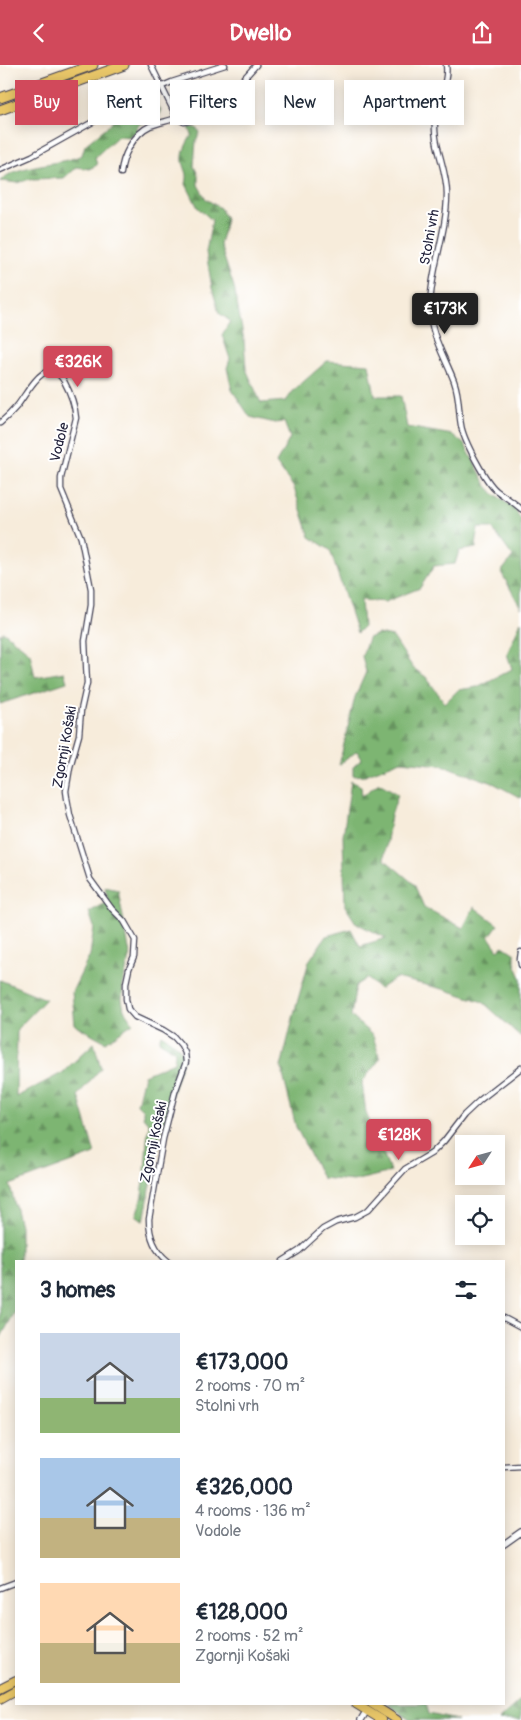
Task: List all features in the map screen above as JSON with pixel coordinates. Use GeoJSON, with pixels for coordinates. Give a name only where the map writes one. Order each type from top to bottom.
{"type":"FeatureCollection","features":[{"type":"Feature","properties":{"kind":"highway"},"geometry":{"type":"LineString","coordinates":[[0,98],[94,65]]}},
{"type":"Feature","properties":{"kind":"highway"},"geometry":{"type":"LineString","coordinates":[[0,110],[124,65]]}},
{"type":"Feature","properties":{"kind":"highway"},"geometry":{"type":"LineString","coordinates":[[0,1689],[15,1681]]}},
{"type":"Feature","properties":{"kind":"highway"},"geometry":{"type":"LineString","coordinates":[[0,1699],[15,1691]]}},
{"type":"Feature","properties":{"kind":"highway"},"geometry":{"type":"LineString","coordinates":[[358,1705],[382,1720]]}},
{"type":"Feature","properties":{"kind":"highway"},"geometry":{"type":"LineString","coordinates":[[374,1705],[398,1720]]}},
{"type":"Feature","properties":{"kind":"street"},"geometry":{"type":"LineString","coordinates":[[151,65],[170,103]]}},
{"type":"Feature","properties":{"kind":"street"},"geometry":{"type":"LineString","coordinates":[[0,170],[32,155],[123,104],[162,86],[225,65]]}},
{"type":"Feature","properties":{"kind":"street"},"geometry":{"type":"LineString","coordinates":[[242,80],[256,65]]}},
{"type":"Feature","properties":{"kind":"street","name":"Stolni vrh"},"geometry":{"type":"LineString","coordinates":[[446,65],[446,76],[436,107],[434,121],[435,137],[446,179],[447,194],[446,211],[432,282],[431,322],[436,340],[460,400],[461,426],[465,439],[491,486],[521,509]]}},
{"type":"Feature","properties":{"kind":"street"},"geometry":{"type":"LineString","coordinates":[[121,173],[126,153],[143,131],[148,127],[170,120]]}},
{"type":"Feature","properties":{"kind":"street","name":"Vodole"},"geometry":{"type":"LineString","coordinates":[[0,423],[16,407],[37,378],[43,373],[54,372],[60,375],[69,391],[76,418],[61,478],[61,489],[69,509]]}},
{"type":"Feature","properties":{"kind":"street","name":"Zgornji Košaki"},"geometry":{"type":"LineString","coordinates":[[69,509],[81,538],[91,589],[91,605],[85,641],[87,683],[81,710],[79,735],[70,767],[66,791],[70,815],[90,879],[112,909],[124,921],[135,940],[134,957],[126,983],[128,1009],[135,1017],[174,1037],[185,1053],[186,1062],[175,1092],[163,1139],[149,1219],[149,1232],[154,1245],[167,1260]]}},
{"type":"Feature","properties":{"kind":"street"},"geometry":{"type":"LineString","coordinates":[[521,952],[521,965]]}},
{"type":"Feature","properties":{"kind":"street"},"geometry":{"type":"LineString","coordinates":[[285,1260],[299,1251],[323,1229],[368,1210],[405,1169],[432,1153],[464,1115],[521,1068]]}},
{"type":"Feature","properties":{"kind":"street"},"geometry":{"type":"LineString","coordinates":[[505,1319],[521,1327]]}},
{"type":"Feature","properties":{"kind":"street"},"geometry":{"type":"LineString","coordinates":[[505,1467],[521,1465]]}},
{"type":"Feature","properties":{"kind":"street"},"geometry":{"type":"LineString","coordinates":[[505,1542],[521,1532]]}},
{"type":"Feature","properties":{"kind":"street"},"geometry":{"type":"LineString","coordinates":[[0,1588],[15,1581]]}},
{"type":"Feature","properties":{"kind":"green space"},"geometry":{"type":"Polygon","coordinates":[[[109,125],[139,125],[136,132],[129,137],[118,136],[95,157],[97,165],[89,169],[76,167],[64,178],[30,179],[18,183],[0,181],[17,171],[82,155],[85,145],[109,125]]]}},
{"type":"Feature","properties":{"kind":"green space"},"geometry":{"type":"Polygon","coordinates":[[[189,127],[197,128],[200,133],[196,141],[194,166],[198,175],[198,185],[206,199],[220,208],[226,219],[220,245],[234,287],[244,340],[246,369],[261,403],[286,401],[294,390],[327,361],[369,364],[375,396],[401,396],[407,427],[453,435],[465,445],[487,486],[495,495],[515,509],[521,520],[521,608],[501,572],[513,557],[492,528],[478,528],[476,548],[459,551],[455,564],[434,566],[420,588],[385,602],[361,600],[363,627],[357,633],[330,550],[310,537],[294,488],[276,463],[290,438],[284,422],[275,423],[250,417],[232,390],[227,368],[230,359],[222,335],[230,321],[219,313],[212,288],[206,252],[212,220],[198,208],[186,184],[187,174],[183,154],[192,135],[189,127]]]}},
{"type":"Feature","properties":{"kind":"green space"},"geometry":{"type":"Polygon","coordinates":[[[521,621],[521,798],[493,783],[442,765],[401,761],[365,775],[353,776],[353,767],[362,759],[357,751],[339,765],[355,697],[366,672],[362,656],[368,638],[378,634],[393,637],[413,668],[426,677],[445,703],[458,690],[477,687],[512,669],[507,654],[521,621]]]}},
{"type":"Feature","properties":{"kind":"green space"},"geometry":{"type":"Polygon","coordinates":[[[4,632],[30,653],[35,677],[64,672],[67,682],[0,704],[0,634],[4,632]]]}},
{"type":"Feature","properties":{"kind":"green space"},"geometry":{"type":"Polygon","coordinates":[[[351,781],[361,786],[362,796],[379,783],[398,794],[391,816],[384,859],[414,884],[424,907],[463,928],[474,907],[498,925],[489,937],[498,950],[503,946],[515,954],[515,963],[521,978],[521,1037],[483,1002],[443,989],[396,978],[379,989],[367,978],[356,985],[351,1016],[373,1036],[380,1059],[362,1082],[366,1113],[391,1172],[353,1181],[322,1178],[296,1127],[281,1067],[309,961],[326,936],[351,929],[360,946],[386,938],[356,923],[345,906],[343,836],[351,781]]]}},
{"type":"Feature","properties":{"kind":"green space"},"geometry":{"type":"Polygon","coordinates":[[[105,887],[118,890],[130,955],[123,983],[122,999],[124,1010],[133,1023],[106,1042],[75,1025],[72,992],[90,955],[94,927],[89,912],[108,902],[105,887]]]}},
{"type":"Feature","properties":{"kind":"green space"},"geometry":{"type":"Polygon","coordinates":[[[0,980],[46,999],[17,1029],[16,1097],[62,1073],[94,1043],[101,1068],[78,1095],[95,1154],[10,1185],[20,1226],[20,1260],[15,1260],[15,1312],[0,1339],[0,980]]]}},
{"type":"Feature","properties":{"kind":"green space"},"geometry":{"type":"Polygon","coordinates":[[[161,1034],[176,1045],[183,1058],[162,1127],[144,1221],[136,1215],[144,1181],[149,1124],[143,1117],[143,1110],[137,1104],[144,1075],[174,1062],[175,1051],[159,1041],[161,1034]]]}},
{"type":"Feature","properties":{"kind":"green space"},"geometry":{"type":"Polygon","coordinates":[[[521,1700],[521,1720],[499,1720],[521,1700]]]}},
{"type":"Feature","properties":{"kind":"green space"},"geometry":{"type":"Polygon","coordinates":[[[389,1705],[426,1705],[429,1714],[457,1720],[410,1720],[389,1705]]]}}]}
